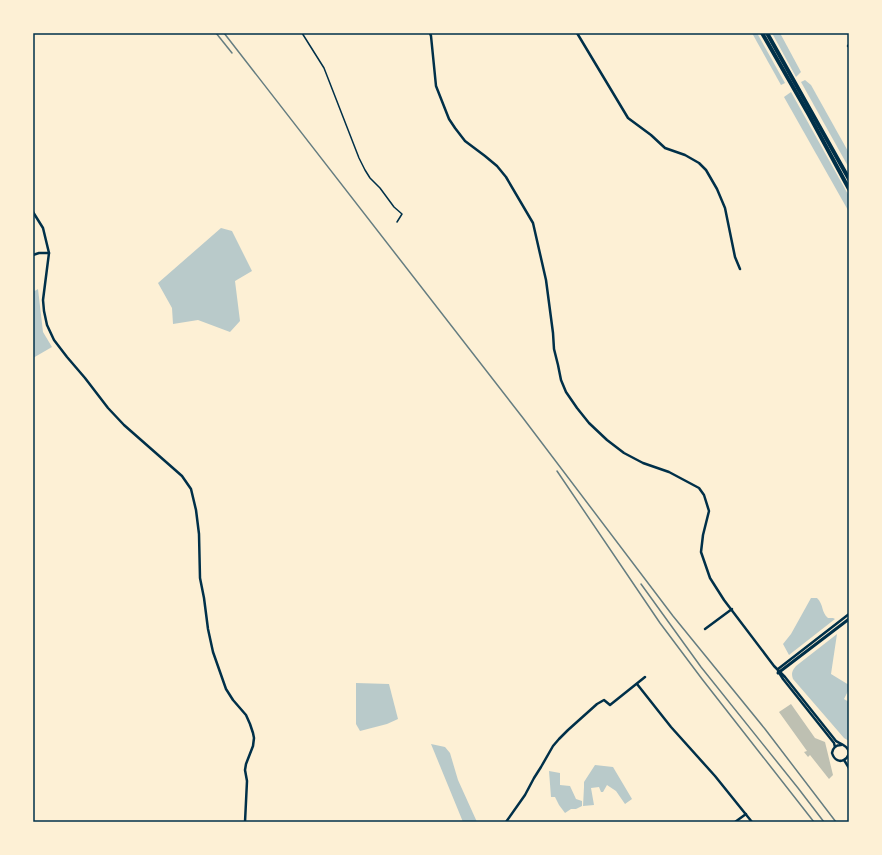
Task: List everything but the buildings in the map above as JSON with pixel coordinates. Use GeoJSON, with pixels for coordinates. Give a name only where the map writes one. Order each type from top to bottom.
{"type":"FeatureCollection","features":[{"type":"Feature","properties":{"kind":"main road"},"geometry":{"type":"LineString","coordinates":[[762,33],[849,189]]}},
{"type":"Feature","properties":{"kind":"main road"},"geometry":{"type":"LineString","coordinates":[[767,33],[849,179]]}},
{"type":"Feature","properties":{"kind":"street"},"geometry":{"type":"LineString","coordinates":[[430,33],[436,86],[449,119],[464,141],[497,166],[506,177],[532,223],[546,280],[554,349],[561,380],[566,392],[589,423],[624,453],[643,463],[669,472],[698,488],[704,495],[709,511],[703,535],[701,552],[710,578],[724,600],[774,666],[840,745]]}},
{"type":"Feature","properties":{"kind":"street"},"geometry":{"type":"LineString","coordinates":[[577,33],[628,118],[651,135],[665,148],[685,155],[699,163],[706,170],[717,189],[725,208],[735,257],[740,269]]}},
{"type":"Feature","properties":{"kind":"street"},"geometry":{"type":"LineString","coordinates":[[33,212],[43,228],[49,253],[43,300],[47,325],[54,340],[108,408],[124,425],[182,476],[191,489],[196,510],[199,534],[200,578],[213,652],[226,689],[246,715],[254,738],[253,746],[245,770],[247,781],[245,822]]}},
{"type":"Feature","properties":{"kind":"street"},"geometry":{"type":"LineString","coordinates":[[33,255],[39,253],[49,253]]}},
{"type":"Feature","properties":{"kind":"street"},"geometry":{"type":"LineString","coordinates":[[705,629],[732,609]]}},
{"type":"Feature","properties":{"kind":"street"},"geometry":{"type":"LineString","coordinates":[[779,671],[849,614]]}},
{"type":"Feature","properties":{"kind":"street"},"geometry":{"type":"LineString","coordinates":[[779,671],[849,619]]}},
{"type":"Feature","properties":{"kind":"street"},"geometry":{"type":"LineString","coordinates":[[779,671],[834,743],[835,747]]}},
{"type":"Feature","properties":{"kind":"street"},"geometry":{"type":"LineString","coordinates":[[506,822],[525,795],[553,746],[559,739],[597,704],[604,700],[610,705],[644,677]]}},
{"type":"Feature","properties":{"kind":"street"},"geometry":{"type":"LineString","coordinates":[[637,684],[671,727],[715,776],[752,822]]}},
{"type":"Feature","properties":{"kind":"street"},"geometry":{"type":"LineString","coordinates":[[840,745],[846,746],[848,756],[844,760],[839,761],[833,756],[832,751],[835,747],[840,745]]}},
{"type":"Feature","properties":{"kind":"street"},"geometry":{"type":"LineString","coordinates":[[844,760],[849,768]]}},
{"type":"Feature","properties":{"kind":"street"},"geometry":{"type":"LineString","coordinates":[[735,822],[746,814]]}},
{"type":"Feature","properties":{"kind":"lane"},"geometry":{"type":"LineString","coordinates":[[302,33],[324,68],[365,170],[394,207],[402,214],[396,222]]}},
{"type":"Feature","properties":{"kind":"shaded area"},"geometry":{"type":"Polygon","coordinates":[[[752,33],[757,33],[785,83],[781,85],[752,33]]]}},
{"type":"Feature","properties":{"kind":"shaded area"},"geometry":{"type":"Polygon","coordinates":[[[772,33],[780,33],[801,72],[796,77],[772,33]]]}},
{"type":"Feature","properties":{"kind":"shaded area"},"geometry":{"type":"Polygon","coordinates":[[[805,80],[811,85],[849,153],[849,168],[801,82],[805,80]]]}},
{"type":"Feature","properties":{"kind":"shaded area"},"geometry":{"type":"Polygon","coordinates":[[[791,92],[849,196],[849,212],[784,97],[791,92]]]}},
{"type":"Feature","properties":{"kind":"shaded area"},"geometry":{"type":"Polygon","coordinates":[[[221,228],[232,231],[252,271],[235,281],[240,321],[230,332],[198,320],[173,324],[172,308],[158,283],[221,228]]]}},
{"type":"Feature","properties":{"kind":"shaded area"},"geometry":{"type":"Polygon","coordinates":[[[38,289],[43,332],[52,347],[33,358],[33,292],[38,289]]]}},
{"type":"Feature","properties":{"kind":"shaded area"},"geometry":{"type":"Polygon","coordinates":[[[811,598],[817,598],[821,603],[826,616],[828,618],[835,619],[789,655],[783,644],[791,634],[811,598]]]}},
{"type":"Feature","properties":{"kind":"shaded area"},"geometry":{"type":"Polygon","coordinates":[[[837,634],[831,674],[849,685],[849,689],[844,699],[849,702],[849,741],[844,738],[793,679],[792,675],[796,666],[837,634]]]}},
{"type":"Feature","properties":{"kind":"shaded area"},"geometry":{"type":"Polygon","coordinates":[[[356,683],[389,684],[398,719],[387,724],[360,731],[356,724],[356,683]]]}},
{"type":"Feature","properties":{"kind":"shaded area"},"geometry":{"type":"Polygon","coordinates":[[[431,744],[445,747],[450,753],[458,780],[477,822],[463,822],[431,744]]]}},
{"type":"Feature","properties":{"kind":"shaded area"},"geometry":{"type":"Polygon","coordinates":[[[595,765],[613,767],[632,799],[625,804],[616,791],[607,785],[603,792],[601,792],[599,787],[591,788],[594,805],[583,806],[584,782],[595,765]]]}},
{"type":"Feature","properties":{"kind":"shaded area"},"geometry":{"type":"Polygon","coordinates":[[[549,771],[560,773],[560,785],[570,786],[576,799],[582,801],[582,806],[576,809],[571,809],[565,813],[555,797],[551,797],[549,771]]]}},
{"type":"Feature","properties":{"kind":"railway"},"geometry":{"type":"LineString","coordinates":[[216,33],[232,53]]}},
{"type":"Feature","properties":{"kind":"railway"},"geometry":{"type":"LineString","coordinates":[[224,33],[523,418],[673,616],[765,729],[836,822]]}},
{"type":"Feature","properties":{"kind":"railway"},"geometry":{"type":"LineString","coordinates":[[557,471],[660,623],[814,822]]}},
{"type":"Feature","properties":{"kind":"railway"},"geometry":{"type":"LineString","coordinates":[[641,584],[701,667],[824,822]]}}]}
